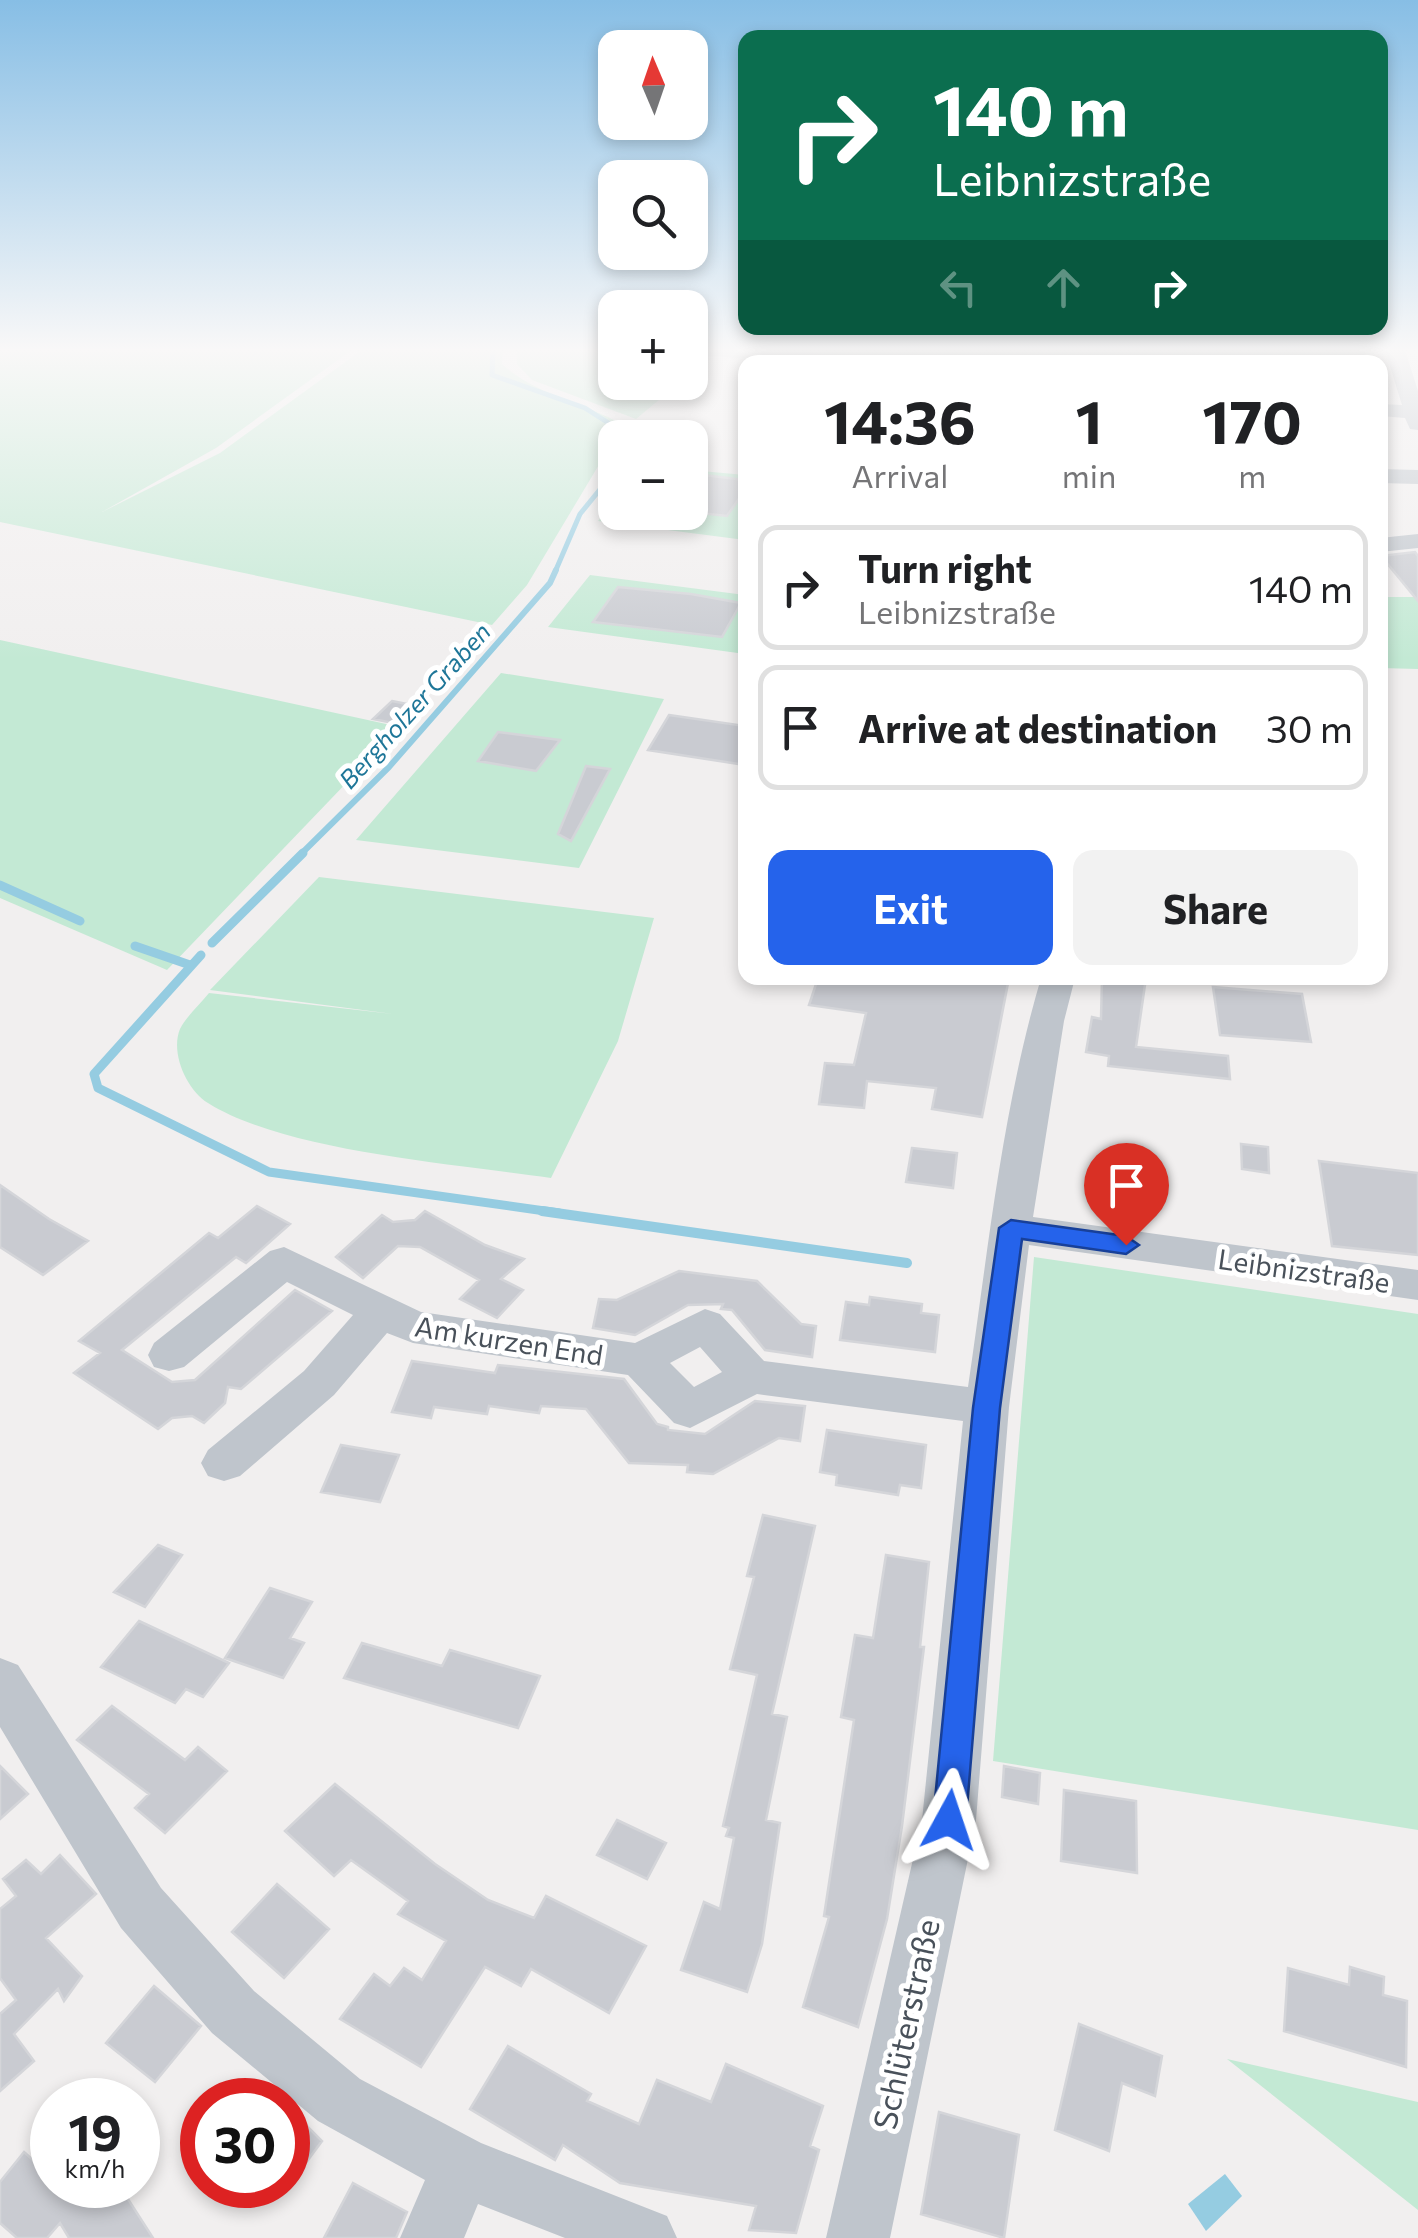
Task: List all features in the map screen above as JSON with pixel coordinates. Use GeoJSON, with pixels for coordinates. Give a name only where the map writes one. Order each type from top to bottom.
{"type":"FeatureCollection","features":[{"type":"Feature","properties":{"kind":"street"},"geometry":{"type":"LineString","coordinates":[[1388,476],[1418,477]]}},
{"type":"Feature","properties":{"kind":"street"},"geometry":{"type":"LineString","coordinates":[[1388,544],[1418,541]]}},
{"type":"Feature","properties":{"kind":"street","name":"Schlüterstraße"},"geometry":{"type":"LineString","coordinates":[[858,2238],[949,1820],[987,1408],[1011,1228],[1046,1022],[1056,985]]}},
{"type":"Feature","properties":{"kind":"street","name":"Leibnizstraße"},"geometry":{"type":"LineString","coordinates":[[1011,1228],[1418,1285]]}},
{"type":"Feature","properties":{"kind":"street","name":"Am kurzen End"},"geometry":{"type":"LineString","coordinates":[[169,1355],[284,1262],[413,1327],[640,1360],[705,1324],[752,1376],[690,1411],[640,1360]]}},
{"type":"Feature","properties":{"kind":"street","name":"Am kurzen End"},"geometry":{"type":"LineString","coordinates":[[224,1464],[319,1383],[380,1313]]}},
{"type":"Feature","properties":{"kind":"street"},"geometry":{"type":"LineString","coordinates":[[752,1376],[987,1408]]}},
{"type":"Feature","properties":{"kind":"street"},"geometry":{"type":"LineString","coordinates":[[0,1681],[141,1908],[232,2012],[339,2100],[463,2167],[644,2238]]}},
{"type":"Feature","properties":{"kind":"street"},"geometry":{"type":"LineString","coordinates":[[432,2238],[463,2167]]}},
{"type":"Feature","properties":{"kind":"green space"},"geometry":{"type":"Polygon","coordinates":[[[0,451],[210,451],[102,512],[222,451],[598,451],[598,466],[527,585],[492,625],[0,522],[0,451]]]}},
{"type":"Feature","properties":{"kind":"green space"},"geometry":{"type":"Polygon","coordinates":[[[708,472],[738,474],[738,539],[668,530],[708,530],[708,472]]]}},
{"type":"Feature","properties":{"kind":"green space"},"geometry":{"type":"Polygon","coordinates":[[[590,575],[738,594],[738,653],[548,627],[590,575]]]}},
{"type":"Feature","properties":{"kind":"green space"},"geometry":{"type":"Polygon","coordinates":[[[1388,597],[1418,597],[1418,669],[1388,668],[1388,597]]]}},
{"type":"Feature","properties":{"kind":"green space"},"geometry":{"type":"Polygon","coordinates":[[[0,640],[400,727],[167,970],[0,898],[0,640]]]}},
{"type":"Feature","properties":{"kind":"green space"},"geometry":{"type":"Polygon","coordinates":[[[501,673],[664,699],[579,868],[356,840],[501,673]]]}},
{"type":"Feature","properties":{"kind":"green space"},"geometry":{"type":"Polygon","coordinates":[[[319,877],[654,918],[618,1041],[551,1178],[326,1145],[241,1120],[208,1103],[193,1089],[182,1070],[177,1039],[183,1024],[209,993],[393,1014],[210,990],[319,877]]]}},
{"type":"Feature","properties":{"kind":"green space"},"geometry":{"type":"Polygon","coordinates":[[[1034,1257],[1418,1314],[1418,1830],[993,1761],[1034,1257]]]}},
{"type":"Feature","properties":{"kind":"green space"},"geometry":{"type":"Polygon","coordinates":[[[1227,2059],[1418,2102],[1418,2210],[1227,2059]]]}},
{"type":"Feature","properties":{"kind":"water"},"geometry":{"type":"Polygon","coordinates":[[[1225,2174],[1242,2196],[1206,2231],[1188,2204],[1225,2174]]]}},
{"type":"Feature","properties":{"kind":"building"},"geometry":{"type":"Polygon","coordinates":[[[708,475],[738,479],[738,500],[727,516],[708,514],[708,475]]]}},
{"type":"Feature","properties":{"kind":"building"},"geometry":{"type":"Polygon","coordinates":[[[1415,552],[1418,556],[1418,601],[1388,565],[1388,555],[1415,552]]]}},
{"type":"Feature","properties":{"kind":"building"},"geometry":{"type":"Polygon","coordinates":[[[618,587],[738,602],[722,637],[593,622],[618,587]]]}},
{"type":"Feature","properties":{"kind":"building"},"geometry":{"type":"Polygon","coordinates":[[[392,701],[417,706],[398,724],[373,719],[392,701]]]}},
{"type":"Feature","properties":{"kind":"building"},"geometry":{"type":"Polygon","coordinates":[[[669,715],[738,725],[738,764],[648,750],[669,715]]]}},
{"type":"Feature","properties":{"kind":"building"},"geometry":{"type":"Polygon","coordinates":[[[498,732],[560,740],[536,771],[478,761],[498,732]]]}},
{"type":"Feature","properties":{"kind":"building"},"geometry":{"type":"Polygon","coordinates":[[[586,766],[610,769],[571,841],[558,834],[586,766]]]}},
{"type":"Feature","properties":{"kind":"building"},"geometry":{"type":"Polygon","coordinates":[[[816,985],[1008,985],[982,1117],[932,1109],[936,1088],[867,1081],[864,1108],[819,1104],[825,1063],[854,1065],[866,1013],[809,1005],[816,985]]]}},
{"type":"Feature","properties":{"kind":"building"},"geometry":{"type":"Polygon","coordinates":[[[1102,985],[1145,985],[1136,1047],[1228,1056],[1230,1079],[1108,1066],[1109,1056],[1086,1052],[1092,1017],[1101,1019],[1102,985]]]}},
{"type":"Feature","properties":{"kind":"building"},"geometry":{"type":"Polygon","coordinates":[[[1213,987],[1302,994],[1311,1042],[1220,1035],[1213,987]]]}},
{"type":"Feature","properties":{"kind":"building"},"geometry":{"type":"Polygon","coordinates":[[[1241,1144],[1268,1147],[1269,1173],[1242,1169],[1241,1144]]]}},
{"type":"Feature","properties":{"kind":"building"},"geometry":{"type":"Polygon","coordinates":[[[912,1148],[957,1153],[953,1188],[906,1182],[912,1148]]]}},
{"type":"Feature","properties":{"kind":"building"},"geometry":{"type":"Polygon","coordinates":[[[1319,1161],[1418,1173],[1418,1255],[1332,1246],[1319,1161]]]}},
{"type":"Feature","properties":{"kind":"building"},"geometry":{"type":"Polygon","coordinates":[[[0,1185],[88,1241],[43,1275],[0,1247],[0,1185]]]}},
{"type":"Feature","properties":{"kind":"building"},"geometry":{"type":"Polygon","coordinates":[[[257,1206],[290,1224],[246,1263],[236,1257],[122,1350],[172,1382],[195,1380],[295,1290],[332,1311],[241,1389],[228,1387],[225,1403],[204,1423],[192,1416],[172,1418],[158,1429],[74,1373],[100,1353],[79,1341],[209,1233],[218,1238],[257,1206]]]}},
{"type":"Feature","properties":{"kind":"building"},"geometry":{"type":"Polygon","coordinates":[[[425,1211],[485,1245],[524,1259],[501,1279],[523,1290],[497,1318],[460,1299],[479,1280],[420,1247],[398,1246],[363,1278],[336,1257],[382,1215],[393,1222],[415,1220],[425,1211]]]}},
{"type":"Feature","properties":{"kind":"building"},"geometry":{"type":"Polygon","coordinates":[[[679,1271],[757,1281],[801,1324],[816,1326],[812,1357],[765,1350],[732,1310],[721,1309],[723,1304],[688,1305],[635,1335],[593,1328],[599,1299],[617,1300],[679,1271]]]}},
{"type":"Feature","properties":{"kind":"building"},"geometry":{"type":"Polygon","coordinates":[[[870,1297],[922,1304],[921,1313],[939,1315],[935,1352],[840,1340],[846,1302],[869,1305],[870,1297]]]}},
{"type":"Feature","properties":{"kind":"building"},"geometry":{"type":"Polygon","coordinates":[[[412,1361],[495,1373],[498,1365],[624,1379],[657,1424],[668,1430],[705,1434],[755,1401],[805,1406],[800,1441],[779,1438],[713,1474],[687,1472],[688,1465],[629,1463],[586,1409],[541,1406],[539,1413],[489,1406],[487,1414],[434,1407],[431,1418],[392,1412],[412,1361]]]}},
{"type":"Feature","properties":{"kind":"building"},"geometry":{"type":"Polygon","coordinates":[[[827,1430],[926,1445],[921,1488],[900,1485],[898,1495],[836,1485],[837,1475],[820,1472],[827,1430]]]}},
{"type":"Feature","properties":{"kind":"building"},"geometry":{"type":"Polygon","coordinates":[[[341,1445],[399,1455],[380,1502],[321,1492],[341,1445]]]}},
{"type":"Feature","properties":{"kind":"building"},"geometry":{"type":"Polygon","coordinates":[[[763,1515],[815,1526],[772,1714],[787,1717],[766,1820],[780,1823],[762,1944],[747,1992],[681,1970],[704,1902],[720,1909],[734,1838],[726,1836],[729,1828],[723,1826],[757,1675],[730,1669],[754,1577],[747,1576],[763,1515]]]}},
{"type":"Feature","properties":{"kind":"building"},"geometry":{"type":"Polygon","coordinates":[[[158,1545],[182,1555],[145,1607],[114,1592],[158,1545]]]}},
{"type":"Feature","properties":{"kind":"building"},"geometry":{"type":"Polygon","coordinates":[[[886,1555],[929,1562],[920,1647],[924,1647],[887,1919],[858,2027],[803,2007],[829,1917],[824,1916],[854,1720],[841,1717],[855,1635],[873,1638],[886,1555]]]}},
{"type":"Feature","properties":{"kind":"building"},"geometry":{"type":"Polygon","coordinates":[[[270,1588],[312,1602],[290,1638],[304,1643],[283,1678],[225,1658],[270,1588]]]}},
{"type":"Feature","properties":{"kind":"building"},"geometry":{"type":"Polygon","coordinates":[[[139,1621],[229,1663],[203,1697],[186,1689],[175,1703],[101,1667],[139,1621]]]}},
{"type":"Feature","properties":{"kind":"building"},"geometry":{"type":"Polygon","coordinates":[[[362,1643],[442,1666],[450,1650],[540,1676],[518,1728],[344,1678],[362,1643]]]}},
{"type":"Feature","properties":{"kind":"building"},"geometry":{"type":"Polygon","coordinates":[[[112,1706],[185,1760],[198,1747],[227,1771],[165,1833],[135,1808],[149,1794],[77,1740],[112,1706]]]}},
{"type":"Feature","properties":{"kind":"building"},"geometry":{"type":"Polygon","coordinates":[[[0,1766],[28,1794],[0,1819],[0,1766]]]}},
{"type":"Feature","properties":{"kind":"building"},"geometry":{"type":"Polygon","coordinates":[[[1004,1766],[1040,1773],[1038,1804],[1002,1797],[1004,1766]]]}},
{"type":"Feature","properties":{"kind":"building"},"geometry":{"type":"Polygon","coordinates":[[[335,1784],[435,1864],[488,1900],[534,1918],[546,1896],[646,1946],[609,2013],[531,1969],[521,1986],[485,1967],[421,2067],[340,2019],[374,1974],[390,1986],[404,1968],[422,1980],[446,1941],[398,1914],[408,1901],[351,1860],[334,1876],[285,1831],[335,1784]]]}},
{"type":"Feature","properties":{"kind":"building"},"geometry":{"type":"Polygon","coordinates":[[[1064,1790],[1136,1801],[1137,1873],[1061,1861],[1064,1790]]]}},
{"type":"Feature","properties":{"kind":"building"},"geometry":{"type":"Polygon","coordinates":[[[617,1820],[666,1843],[647,1879],[597,1855],[617,1820]]]}},
{"type":"Feature","properties":{"kind":"building"},"geometry":{"type":"Polygon","coordinates":[[[60,1855],[96,1894],[46,1938],[82,1976],[64,2001],[58,1989],[14,2034],[34,2061],[0,2091],[0,2014],[16,2000],[0,1978],[0,1909],[16,1896],[3,1879],[26,1860],[41,1874],[60,1855]]]}},
{"type":"Feature","properties":{"kind":"building"},"geometry":{"type":"Polygon","coordinates":[[[277,1884],[329,1929],[284,1978],[232,1932],[277,1884]]]}},
{"type":"Feature","properties":{"kind":"building"},"geometry":{"type":"Polygon","coordinates":[[[1350,1967],[1384,1977],[1383,1995],[1407,2001],[1406,2067],[1284,2031],[1288,1968],[1349,1985],[1350,1967]]]}},
{"type":"Feature","properties":{"kind":"building"},"geometry":{"type":"Polygon","coordinates":[[[154,1986],[201,2026],[158,2078],[150,2078],[106,2043],[154,1986]]]}},
{"type":"Feature","properties":{"kind":"building"},"geometry":{"type":"Polygon","coordinates":[[[1079,2024],[1162,2056],[1155,2096],[1122,2083],[1109,2151],[1055,2130],[1079,2024]]]}},
{"type":"Feature","properties":{"kind":"building"},"geometry":{"type":"Polygon","coordinates":[[[508,2046],[591,2094],[587,2101],[639,2124],[657,2080],[711,2102],[726,2064],[823,2106],[810,2146],[819,2150],[796,2233],[749,2230],[756,2206],[620,2183],[563,2145],[555,2160],[470,2109],[508,2046]]]}},
{"type":"Feature","properties":{"kind":"building"},"geometry":{"type":"Polygon","coordinates":[[[939,2112],[1019,2135],[1004,2238],[921,2214],[939,2112]]]}},
{"type":"Feature","properties":{"kind":"building"},"geometry":{"type":"Polygon","coordinates":[[[310,2129],[322,2141],[310,2157],[310,2129]]]}},
{"type":"Feature","properties":{"kind":"building"},"geometry":{"type":"Polygon","coordinates":[[[24,2152],[30,2157],[30,2208],[134,2208],[153,2238],[69,2238],[60,2223],[47,2238],[17,2238],[0,2223],[0,2182],[24,2152]]]}},
{"type":"Feature","properties":{"kind":"building"},"geometry":{"type":"Polygon","coordinates":[[[353,2183],[407,2212],[396,2238],[324,2238],[353,2183]]]}},
{"type":"Feature","properties":{"kind":"waterway","name":"Bergholzer Graben"},"geometry":{"type":"LineString","coordinates":[[555,572],[580,514],[598,492]]}},
{"type":"Feature","properties":{"kind":"waterway","name":"Bergholzer Graben"},"geometry":{"type":"LineString","coordinates":[[300,855],[389,767],[550,583],[556,570]]}},
{"type":"Feature","properties":{"kind":"waterway","name":"Bergholzer Graben"},"geometry":{"type":"LineString","coordinates":[[212,943],[303,853]]}},
{"type":"Feature","properties":{"kind":"waterway"},"geometry":{"type":"LineString","coordinates":[[0,885],[80,921]]}},
{"type":"Feature","properties":{"kind":"waterway"},"geometry":{"type":"LineString","coordinates":[[135,946],[190,965]]}},
{"type":"Feature","properties":{"kind":"waterway"},"geometry":{"type":"LineString","coordinates":[[201,955],[94,1074],[98,1088],[269,1172],[559,1213]]}},
{"type":"Feature","properties":{"kind":"waterway"},"geometry":{"type":"LineString","coordinates":[[542,1211],[907,1263]]}},
{"type":"Feature","properties":{"kind":"route"},"geometry":{"type":"LineString","coordinates":[[949,1820],[987,1408],[1011,1228],[1126,1245]]}}]}
